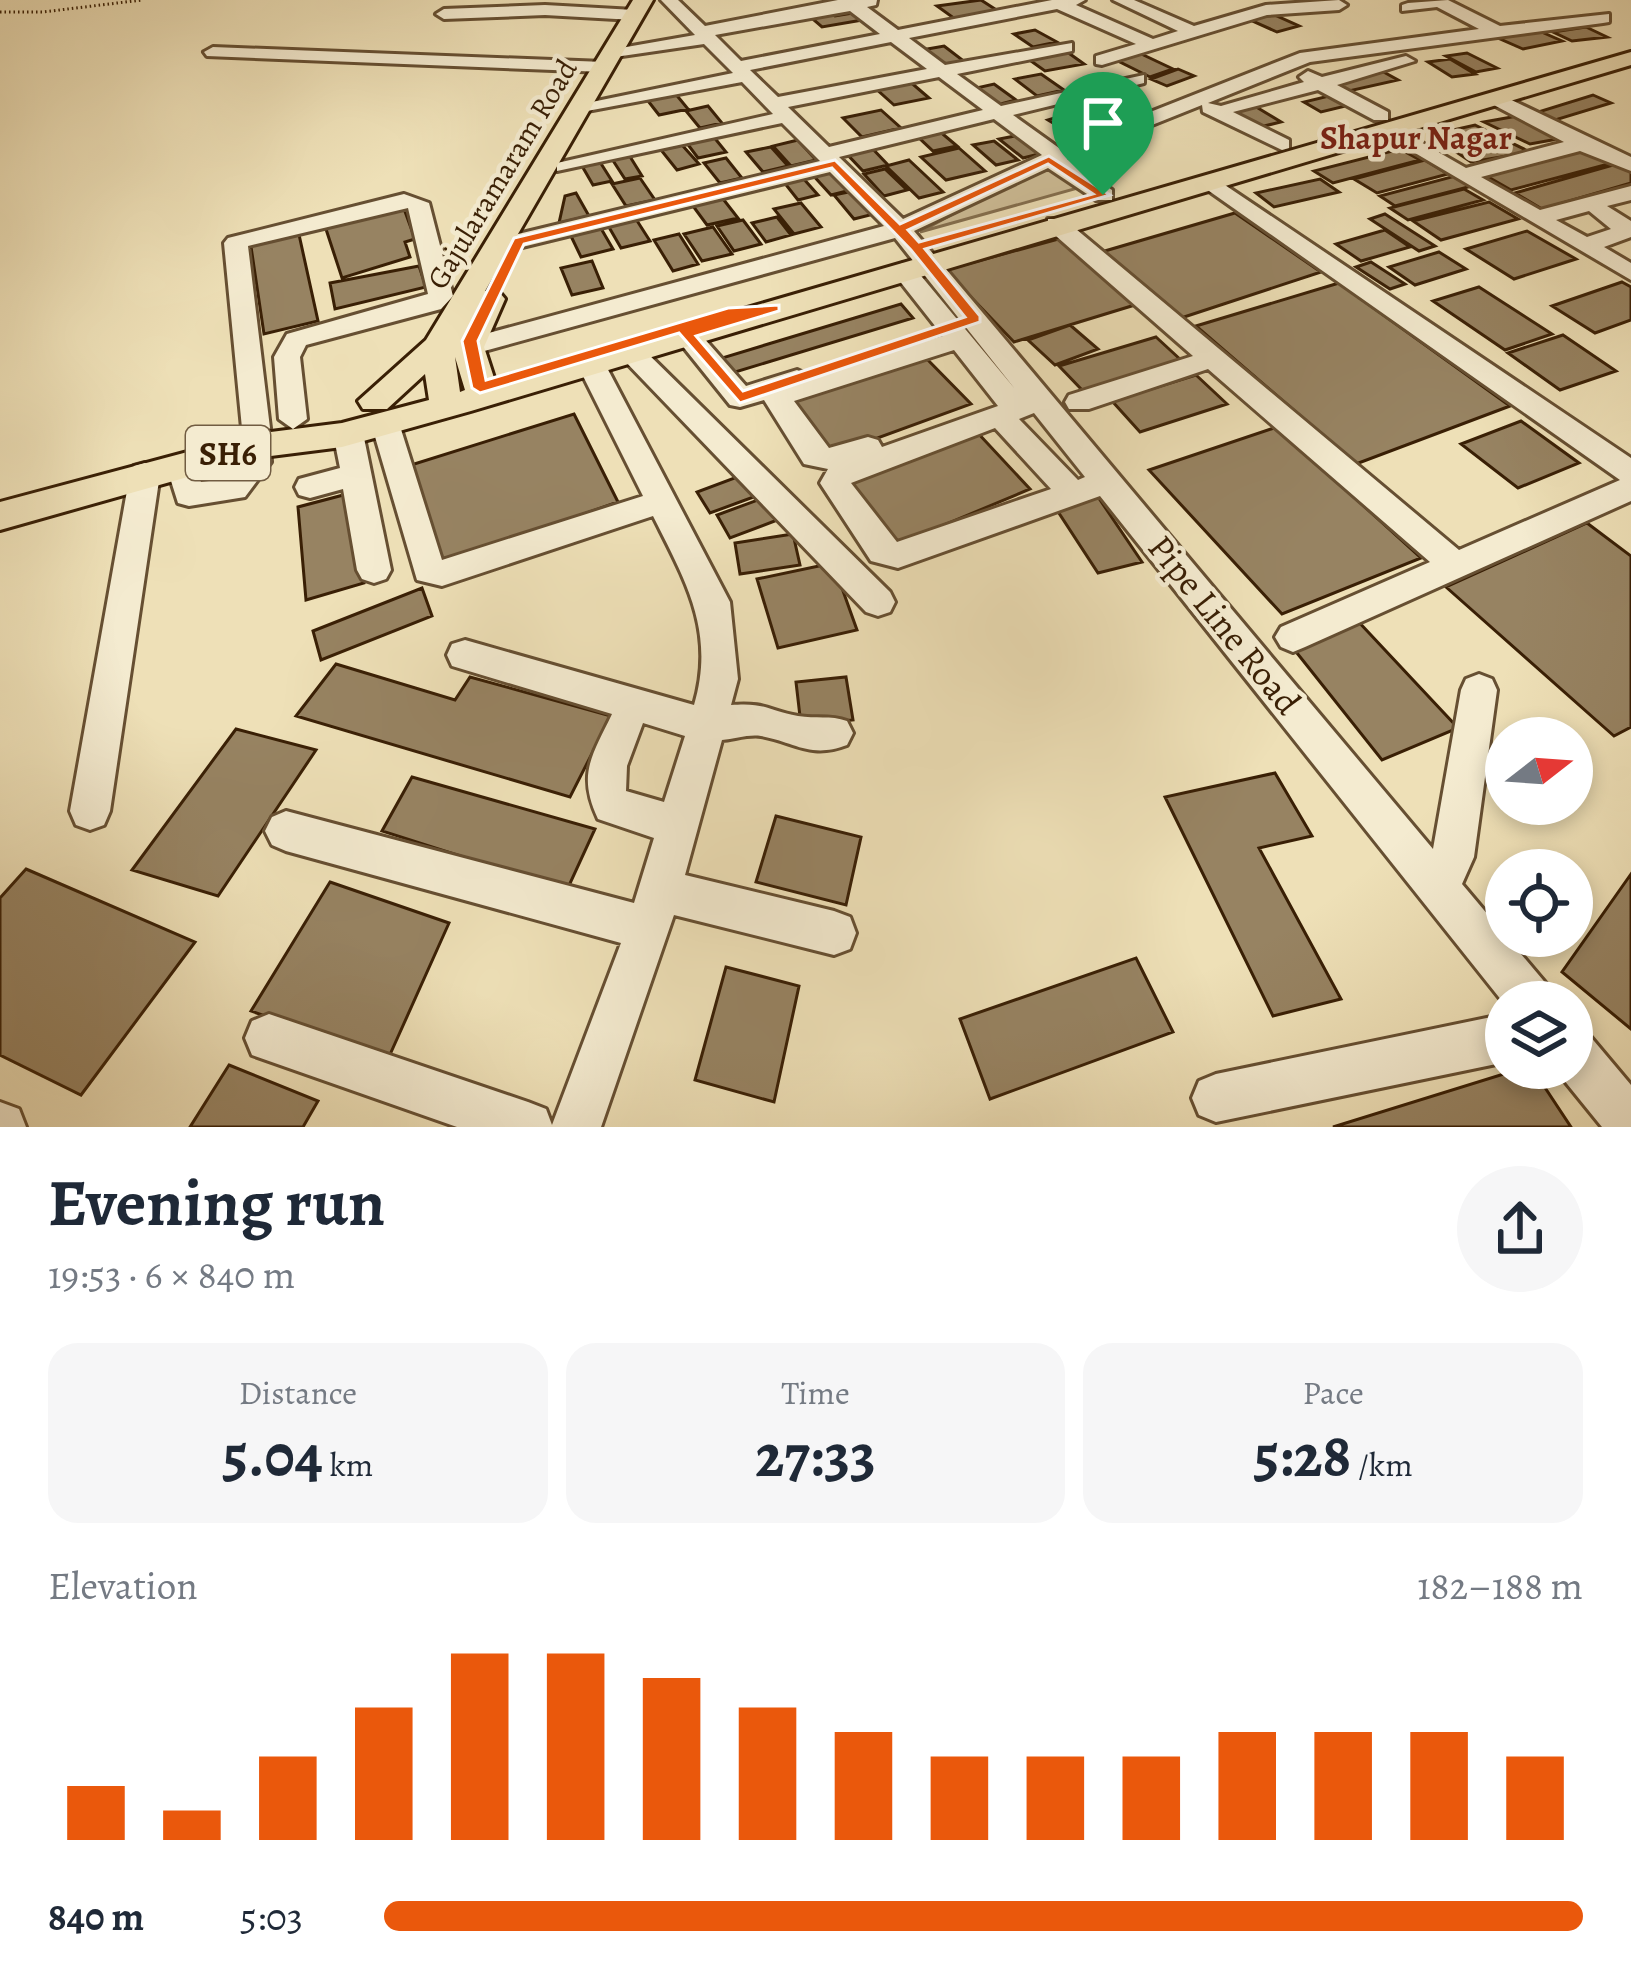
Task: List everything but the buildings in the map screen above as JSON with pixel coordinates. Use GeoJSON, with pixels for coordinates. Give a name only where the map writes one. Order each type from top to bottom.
{"type":"FeatureCollection","features":[{"type":"Feature","properties":{"kind":"main road","name":"Gajularamaram Road"},"geometry":{"type":"LineString","coordinates":[[466,364],[612,60],[644,5]]}},
{"type":"Feature","properties":{"kind":"main road","name":"SH6"},"geometry":{"type":"LineString","coordinates":[[1458,103],[1619,25]]}},
{"type":"Feature","properties":{"kind":"main road","name":"SH6"},"geometry":{"type":"LineString","coordinates":[[0,515],[181,465],[269,434],[348,433],[380,412],[442,392],[466,364],[912,252],[1282,144],[1458,103],[1499,100],[1631,58]]}},
{"type":"Feature","properties":{"kind":"main road","name":"Gajularamaram Road"},"geometry":{"type":"LineString","coordinates":[[466,364],[518,241],[564,167],[612,60]]}},
{"type":"Feature","properties":{"kind":"main road","name":"SH6"},"geometry":{"type":"LineString","coordinates":[[0,499],[591,364],[774,308],[912,252],[1056,224],[1210,181],[1383,123]]}},
{"type":"Feature","properties":{"kind":"main road"},"geometry":{"type":"LineString","coordinates":[[380,412],[466,364],[733,311],[774,308]]}},
{"type":"Feature","properties":{"kind":"main road"},"geometry":{"type":"LineString","coordinates":[[269,434],[442,392]]}},
{"type":"Feature","properties":{"kind":"street","name":"Pipe Line Road"},"geometry":{"type":"LineString","coordinates":[[670,0],[830,159],[912,252],[962,328],[1021,402],[1108,481],[1515,981]]}},
{"type":"Feature","properties":{"kind":"street"},"geometry":{"type":"LineString","coordinates":[[213,52],[612,60],[850,2],[878,0]]}},
{"type":"Feature","properties":{"kind":"street"},"geometry":{"type":"LineString","coordinates":[[986,0],[1028,25]]}},
{"type":"Feature","properties":{"kind":"street"},"geometry":{"type":"LineString","coordinates":[[1121,0],[1196,33]]}},
{"type":"Feature","properties":{"kind":"street"},"geometry":{"type":"LineString","coordinates":[[1239,0],[1351,20],[1496,32],[1619,25]]}},
{"type":"Feature","properties":{"kind":"street"},"geometry":{"type":"LineString","coordinates":[[1566,0],[1619,25]]}},
{"type":"Feature","properties":{"kind":"street"},"geometry":{"type":"LineString","coordinates":[[850,2],[1103,195]]}},
{"type":"Feature","properties":{"kind":"street"},"geometry":{"type":"LineString","coordinates":[[594,107],[895,36],[1068,2],[1153,45]]}},
{"type":"Feature","properties":{"kind":"street"},"geometry":{"type":"LineString","coordinates":[[1408,8],[1439,2],[1496,32]]}},
{"type":"Feature","properties":{"kind":"street"},"geometry":{"type":"LineString","coordinates":[[444,14],[644,5]]}},
{"type":"Feature","properties":{"kind":"street"},"geometry":{"type":"LineString","coordinates":[[1047,36],[1088,59],[1102,60],[1272,6]]}},
{"type":"Feature","properties":{"kind":"street"},"geometry":{"type":"LineString","coordinates":[[912,252],[1053,158],[1200,106],[1337,43],[1351,20]]}},
{"type":"Feature","properties":{"kind":"street"},"geometry":{"type":"LineString","coordinates":[[356,57],[368,40]]}},
{"type":"Feature","properties":{"kind":"street"},"geometry":{"type":"LineString","coordinates":[[564,167],[941,71],[1066,47]]}},
{"type":"Feature","properties":{"kind":"street"},"geometry":{"type":"LineString","coordinates":[[1200,106],[1423,57]]}},
{"type":"Feature","properties":{"kind":"street"},"geometry":{"type":"LineString","coordinates":[[1102,60],[1282,144]]}},
{"type":"Feature","properties":{"kind":"street"},"geometry":{"type":"LineString","coordinates":[[1286,64],[1631,273]]}},
{"type":"Feature","properties":{"kind":"street"},"geometry":{"type":"LineString","coordinates":[[518,241],[996,112],[1137,79]]}},
{"type":"Feature","properties":{"kind":"street"},"geometry":{"type":"LineString","coordinates":[[1499,100],[1631,165]]}},
{"type":"Feature","properties":{"kind":"street"},"geometry":{"type":"LineString","coordinates":[[1467,174],[1582,144]]}},
{"type":"Feature","properties":{"kind":"street"},"geometry":{"type":"LineString","coordinates":[[1210,181],[1631,472]]}},
{"type":"Feature","properties":{"kind":"street"},"geometry":{"type":"LineString","coordinates":[[1538,218],[1631,193]]}},
{"type":"Feature","properties":{"kind":"street"},"geometry":{"type":"LineString","coordinates":[[404,201],[418,203],[441,296],[431,304],[296,340],[286,357],[269,434],[236,243],[404,201]]}},
{"type":"Feature","properties":{"kind":"street"},"geometry":{"type":"LineString","coordinates":[[1586,246],[1629,230],[1600,212]]}},
{"type":"Feature","properties":{"kind":"street"},"geometry":{"type":"LineString","coordinates":[[1056,224],[1455,565]]}},
{"type":"Feature","properties":{"kind":"street"},"geometry":{"type":"LineString","coordinates":[[686,334],[740,398],[962,328]]}},
{"type":"Feature","properties":{"kind":"street"},"geometry":{"type":"LineString","coordinates":[[962,328],[791,390],[778,404],[810,452],[820,459],[1021,402]]}},
{"type":"Feature","properties":{"kind":"street"},"geometry":{"type":"LineString","coordinates":[[631,352],[878,602]]}},
{"type":"Feature","properties":{"kind":"street"},"geometry":{"type":"LineString","coordinates":[[1079,402],[1214,358]]}},
{"type":"Feature","properties":{"kind":"street"},"geometry":{"type":"LineString","coordinates":[[576,1127],[653,910],[720,679],[713,602],[631,465],[591,364]]}},
{"type":"Feature","properties":{"kind":"street"},"geometry":{"type":"LineString","coordinates":[[1021,402],[841,474],[835,483],[883,553],[898,555],[1108,481]]}},
{"type":"Feature","properties":{"kind":"street"},"geometry":{"type":"LineString","coordinates":[[1021,402],[1072,493]]}},
{"type":"Feature","properties":{"kind":"street"},"geometry":{"type":"LineString","coordinates":[[380,412],[429,571],[442,573],[651,504]]}},
{"type":"Feature","properties":{"kind":"street"},"geometry":{"type":"LineString","coordinates":[[592,412],[631,465]]}},
{"type":"Feature","properties":{"kind":"street"},"geometry":{"type":"LineString","coordinates":[[348,433],[374,570]]}},
{"type":"Feature","properties":{"kind":"street"},"geometry":{"type":"LineString","coordinates":[[90,811],[145,474]]}},
{"type":"Feature","properties":{"kind":"street"},"geometry":{"type":"LineString","coordinates":[[310,487],[355,475]]}},
{"type":"Feature","properties":{"kind":"street"},"geometry":{"type":"LineString","coordinates":[[1293,637],[1631,488]]}},
{"type":"Feature","properties":{"kind":"street"},"geometry":{"type":"LineString","coordinates":[[465,655],[704,725],[760,719],[797,734],[834,733]]}},
{"type":"Feature","properties":{"kind":"street"},"geometry":{"type":"LineString","coordinates":[[1439,887],[1453,857],[1479,690]]}},
{"type":"Feature","properties":{"kind":"street"},"geometry":{"type":"LineString","coordinates":[[625,726],[604,776],[603,792],[612,806],[676,825]]}},
{"type":"Feature","properties":{"kind":"street"},"geometry":{"type":"LineString","coordinates":[[286,831],[653,910],[834,933]]}},
{"type":"Feature","properties":{"kind":"street"},"geometry":{"type":"LineString","coordinates":[[268,1038],[528,1127]]}},
{"type":"Feature","properties":{"kind":"street"},"geometry":{"type":"LineString","coordinates":[[1216,1098],[1485,1042]]}},
{"type":"Feature","properties":{"kind":"street"},"geometry":{"type":"LineString","coordinates":[[1593,1078],[1631,1124]]}},
{"type":"Feature","properties":{"kind":"path"},"geometry":{"type":"LineString","coordinates":[[0,12],[43,12],[142,0]]}},
{"type":"Feature","properties":{"kind":"shaded area"},"geometry":{"type":"Polygon","coordinates":[[[1048,162],[1085,186],[920,232],[1048,162]]]}},
{"type":"Feature","properties":{"kind":"district","name":"Shapur Nagar"},"geometry":{"type":"Point","coordinates":[1416,137]}},
{"type":"Feature","properties":{"kind":"route"},"geometry":{"type":"LineString","coordinates":[[1103,195],[916,248],[900,229],[835,164],[518,241],[470,341],[480,388],[733,311],[774,308],[686,334],[740,398],[975,319],[900,229],[1049,159],[1103,195]]}}]}
